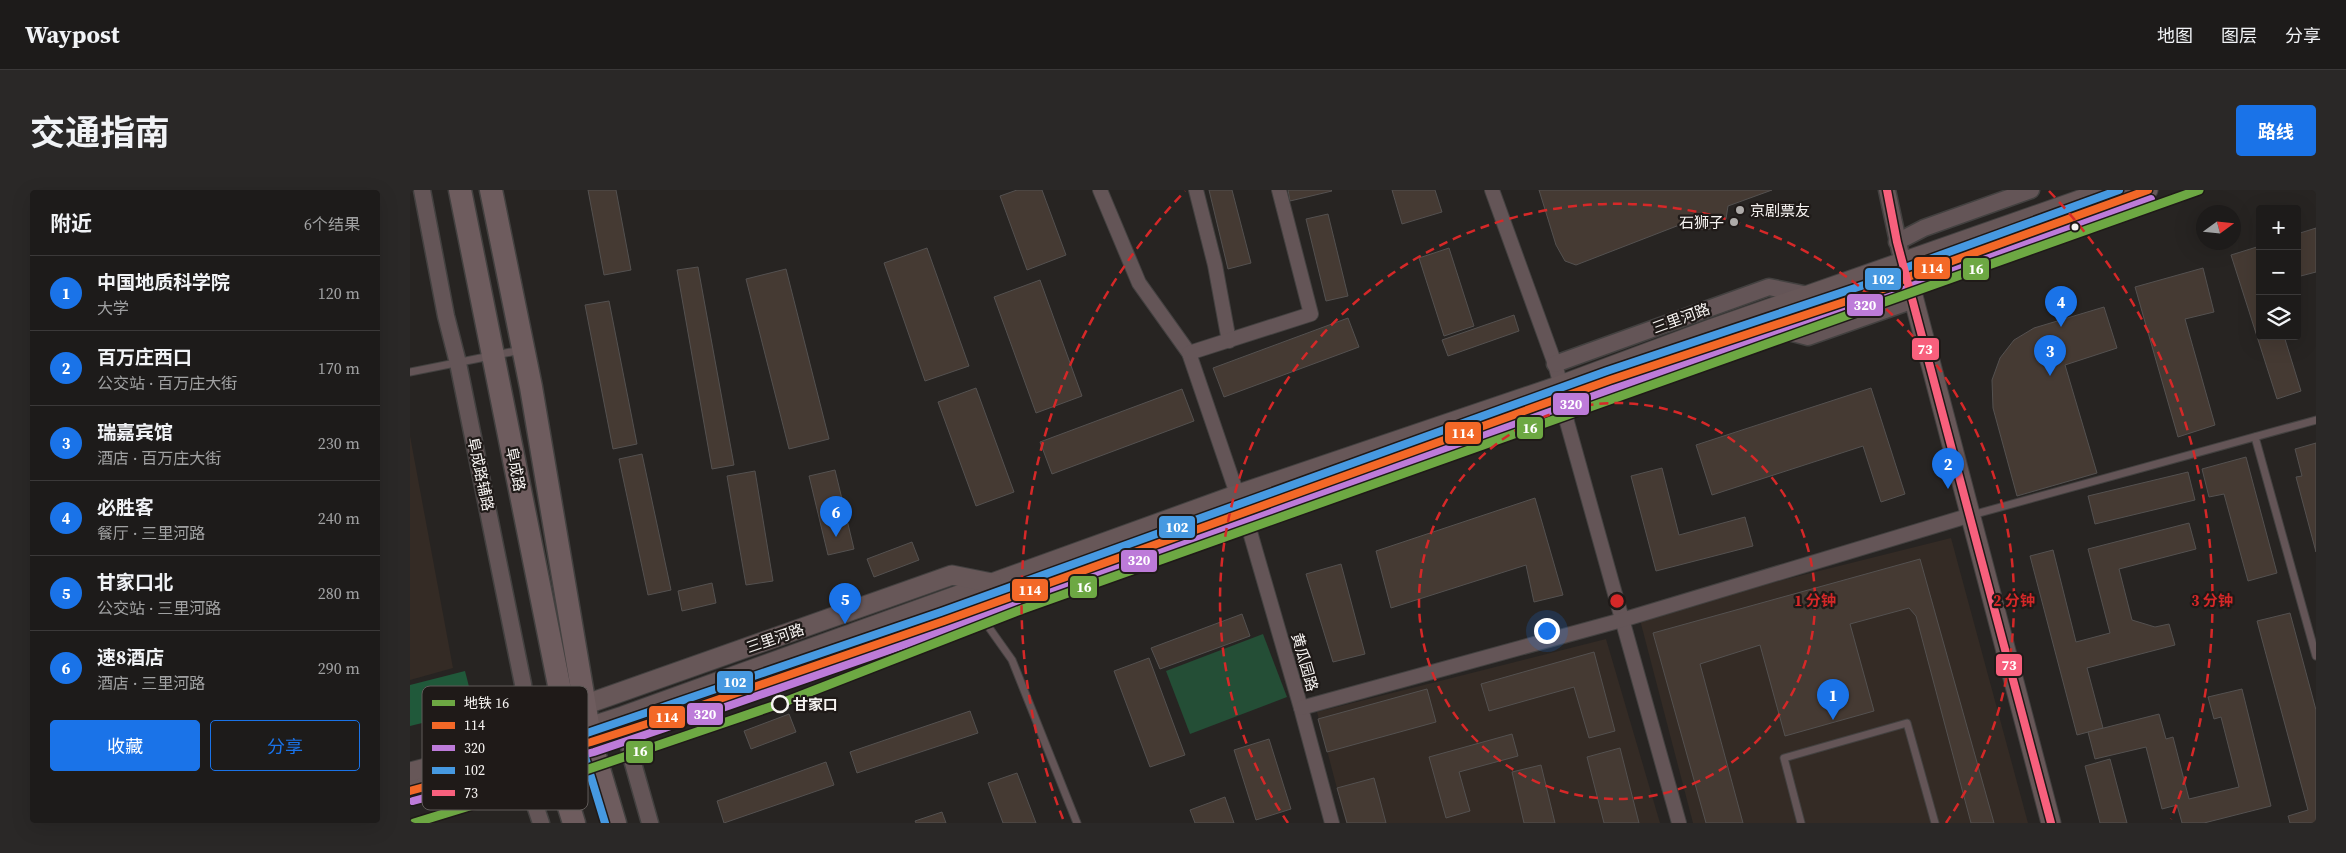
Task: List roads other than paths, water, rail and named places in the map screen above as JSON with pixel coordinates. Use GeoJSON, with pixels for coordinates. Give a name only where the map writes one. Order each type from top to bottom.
{"type":"FeatureCollection","features":[{"type":"Feature","properties":{"kind":"highway","name":"阜成路"},"geometry":{"type":"LineString","coordinates":[[460,190],[559,686]]}},
{"type":"Feature","properties":{"kind":"highway","name":"阜成路"},"geometry":{"type":"LineString","coordinates":[[491,190],[524,349],[581,686]]}},
{"type":"Feature","properties":{"kind":"highway","name":"阜成路"},"geometry":{"type":"LineString","coordinates":[[588,725],[615,823]]}},
{"type":"Feature","properties":{"kind":"highway","name":"阜成路"},"geometry":{"type":"LineString","coordinates":[[570,810],[574,823]]}},
{"type":"Feature","properties":{"kind":"main road","name":"三里河路"},"geometry":{"type":"LineString","coordinates":[[590,735],[994,583],[1239,503],[1562,391],[1769,327],[1890,287],[1905,269],[2108,190]]}},
{"type":"Feature","properties":{"kind":"main road","name":"三里河路"},"geometry":{"type":"LineString","coordinates":[[1562,391],[1808,295],[1905,269],[2148,190]]}},
{"type":"Feature","properties":{"kind":"main road"},"geometry":{"type":"LineString","coordinates":[[1905,269],[2051,823]]}},
{"type":"Feature","properties":{"kind":"main road","name":"三里河路"},"geometry":{"type":"LineString","coordinates":[[590,735],[626,731],[981,607],[1239,503]]}},
{"type":"Feature","properties":{"kind":"main road","name":"三里河路"},"geometry":{"type":"LineString","coordinates":[[588,704],[952,575],[994,583]]}},
{"type":"Feature","properties":{"kind":"main road","name":"三里河路"},"geometry":{"type":"LineString","coordinates":[[410,791],[422,787]]}},
{"type":"Feature","properties":{"kind":"street","name":"阜成路辅路"},"geometry":{"type":"LineString","coordinates":[[422,190],[446,316],[458,363],[523,686]]}},
{"type":"Feature","properties":{"kind":"street","name":"黄瓜园路"},"geometry":{"type":"LineString","coordinates":[[1100,190],[1139,283],[1189,354],[1239,503],[1301,708],[1332,823]]}},
{"type":"Feature","properties":{"kind":"street"},"geometry":{"type":"LineString","coordinates":[[1196,190],[1215,265],[1230,341]]}},
{"type":"Feature","properties":{"kind":"street"},"geometry":{"type":"LineString","coordinates":[[1189,354],[1311,314],[1279,190]]}},
{"type":"Feature","properties":{"kind":"street"},"geometry":{"type":"LineString","coordinates":[[1492,190],[1555,364],[1567,422],[1679,823]]}},
{"type":"Feature","properties":{"kind":"street"},"geometry":{"type":"LineString","coordinates":[[1887,190],[1897,242],[1905,269]]}},
{"type":"Feature","properties":{"kind":"street"},"geometry":{"type":"LineString","coordinates":[[1897,242],[1924,228],[2031,190]]}},
{"type":"Feature","properties":{"kind":"street","name":"三里河路"},"geometry":{"type":"LineString","coordinates":[[1555,364],[1769,287],[1808,295]]}},
{"type":"Feature","properties":{"kind":"street"},"geometry":{"type":"LineString","coordinates":[[1769,327],[1808,337],[1914,300]]}},
{"type":"Feature","properties":{"kind":"street"},"geometry":{"type":"LineString","coordinates":[[1301,708],[1622,620],[1970,515]]}},
{"type":"Feature","properties":{"kind":"street"},"geometry":{"type":"LineString","coordinates":[[626,731],[650,823]]}},
{"type":"Feature","properties":{"kind":"street","name":"阜成路辅路"},"geometry":{"type":"LineString","coordinates":[[537,810],[541,823]]}},
{"type":"Feature","properties":{"kind":"lane"},"geometry":{"type":"LineString","coordinates":[[410,372],[524,349]]}},
{"type":"Feature","properties":{"kind":"lane"},"geometry":{"type":"LineString","coordinates":[[1970,515],[2316,420]]}},
{"type":"Feature","properties":{"kind":"lane"},"geometry":{"type":"LineString","coordinates":[[2256,437],[2316,656]]}},
{"type":"Feature","properties":{"kind":"lane"},"geometry":{"type":"LineString","coordinates":[[981,607],[990,629],[1012,660],[1077,823]]}},
{"type":"Feature","properties":{"kind":"lane"},"geometry":{"type":"LineString","coordinates":[[1801,823],[1784,758],[1907,723],[1934,823]]}},
{"type":"Feature","properties":{"kind":"metro line","name":"16"},"geometry":{"type":"LineString","coordinates":[[588,769],[779,704],[1023,609],[2199,190]]}},
{"type":"Feature","properties":{"kind":"metro line","name":"16"},"geometry":{"type":"LineString","coordinates":[[414,823],[456,810]]}},
{"type":"Feature","properties":{"kind":"place","name":"京剧票友"},"geometry":{"type":"Point","coordinates":[1740,210]}},
{"type":"Feature","properties":{"kind":"place","name":"石狮子"},"geometry":{"type":"Point","coordinates":[1734,222]}},
{"type":"Feature","properties":{"kind":"place","name":"必胜客"},"geometry":{"type":"Point","coordinates":[2061,327]}},
{"type":"Feature","properties":{"kind":"place","name":"瑞嘉宾馆"},"geometry":{"type":"Point","coordinates":[2050,376]}},
{"type":"Feature","properties":{"kind":"place","name":"百万庄西口"},"geometry":{"type":"Point","coordinates":[1948,489]}},
{"type":"Feature","properties":{"kind":"place","name":"速8酒店"},"geometry":{"type":"Point","coordinates":[836,537]}},
{"type":"Feature","properties":{"kind":"place","name":"甘家口北"},"geometry":{"type":"Point","coordinates":[845,624]}},
{"type":"Feature","properties":{"kind":"place","name":"甘家口"},"geometry":{"type":"Point","coordinates":[780,704]}},
{"type":"Feature","properties":{"kind":"place","name":"中国地质科学院"},"geometry":{"type":"Point","coordinates":[1833,720]}}]}
